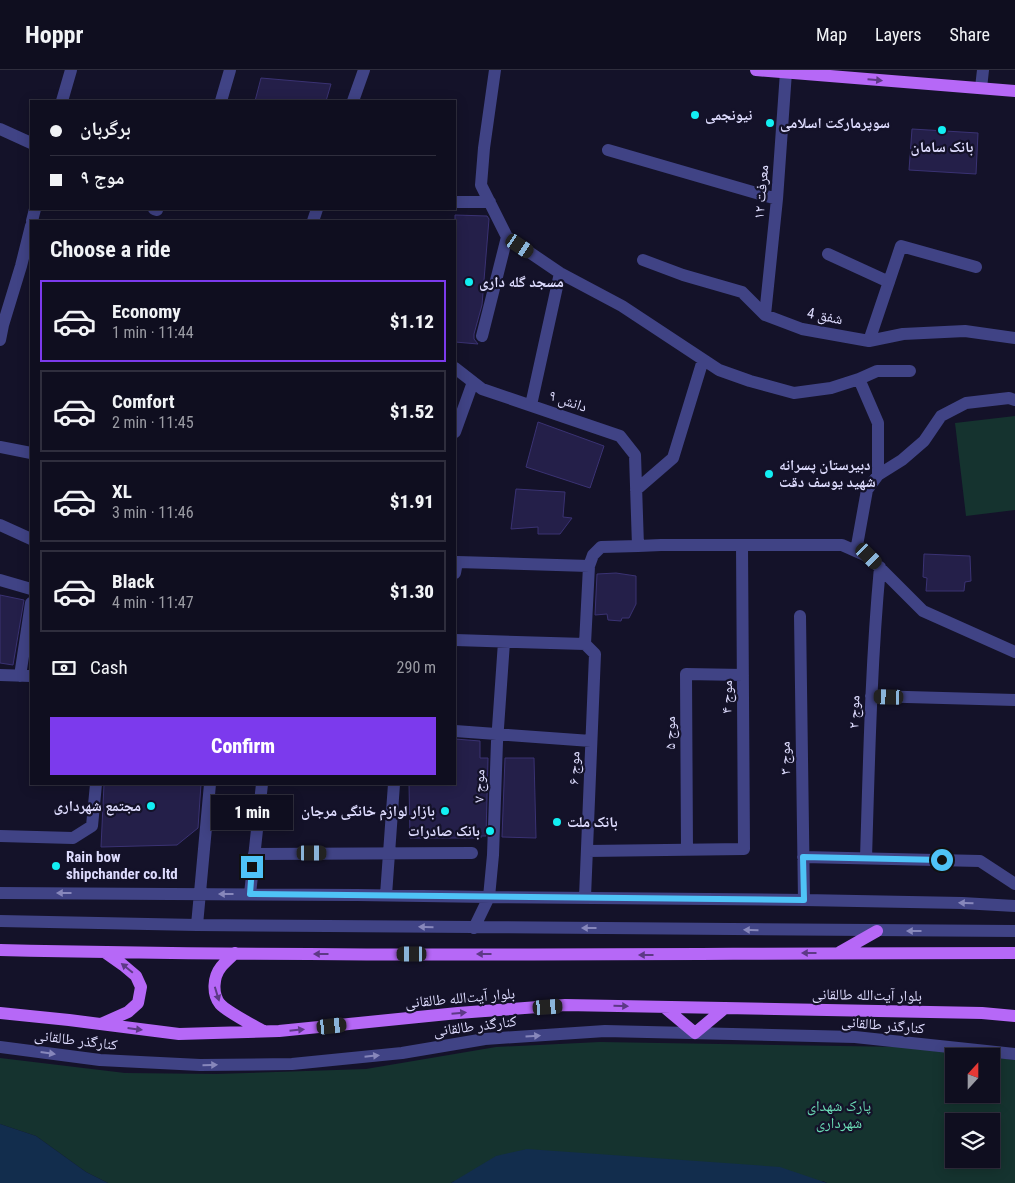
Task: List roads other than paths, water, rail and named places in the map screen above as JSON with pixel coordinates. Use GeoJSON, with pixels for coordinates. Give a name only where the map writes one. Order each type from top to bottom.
{"type":"FeatureCollection","features":[{"type":"Feature","properties":{"kind":"main road"},"geometry":{"type":"LineString","coordinates":[[758,70],[1015,91]]}},
{"type":"Feature","properties":{"kind":"main road"},"geometry":{"type":"LineString","coordinates":[[838,953],[877,931]]}},
{"type":"Feature","properties":{"kind":"main road"},"geometry":{"type":"LineString","coordinates":[[0,950],[105,953],[614,955],[1015,953]]}},
{"type":"Feature","properties":{"kind":"main road"},"geometry":{"type":"LineString","coordinates":[[101,1024],[128,1012],[138,1003],[141,987],[136,976],[105,953]]}},
{"type":"Feature","properties":{"kind":"main road"},"geometry":{"type":"LineString","coordinates":[[235,953],[220,968],[214,983],[220,1004],[264,1032]]}},
{"type":"Feature","properties":{"kind":"main road","name":"بلوار آیت‌الله طالقانی"},"geometry":{"type":"LineString","coordinates":[[0,1014],[179,1034],[279,1032],[458,1013],[565,1005],[982,1013],[1015,1016]]}},
{"type":"Feature","properties":{"kind":"main road"},"geometry":{"type":"LineString","coordinates":[[664,1007],[695,1033],[725,1008]]}},
{"type":"Feature","properties":{"kind":"street"},"geometry":{"type":"LineString","coordinates":[[62,100],[71,70]]}},
{"type":"Feature","properties":{"kind":"street"},"geometry":{"type":"LineString","coordinates":[[221,100],[230,70]]}},
{"type":"Feature","properties":{"kind":"street"},"geometry":{"type":"LineString","coordinates":[[353,100],[364,70]]}},
{"type":"Feature","properties":{"kind":"street"},"geometry":{"type":"LineString","coordinates":[[495,70],[481,185],[507,237],[560,273],[622,306],[719,370],[750,381],[794,393],[831,388],[877,371],[910,371]]}},
{"type":"Feature","properties":{"kind":"street"},"geometry":{"type":"LineString","coordinates":[[981,88],[984,70]]}},
{"type":"Feature","properties":{"kind":"street","name":"معرفت ۱۲"},"geometry":{"type":"LineString","coordinates":[[765,315],[777,199],[786,72]]}},
{"type":"Feature","properties":{"kind":"street"},"geometry":{"type":"LineString","coordinates":[[0,129],[30,143]]}},
{"type":"Feature","properties":{"kind":"street"},"geometry":{"type":"LineString","coordinates":[[608,150],[777,199]]}},
{"type":"Feature","properties":{"kind":"street"},"geometry":{"type":"LineString","coordinates":[[456,202],[490,202]]}},
{"type":"Feature","properties":{"kind":"street"},"geometry":{"type":"LineString","coordinates":[[0,340],[2,325],[26,267],[30,234]]}},
{"type":"Feature","properties":{"kind":"street"},"geometry":{"type":"LineString","coordinates":[[482,336],[507,237]]}},
{"type":"Feature","properties":{"kind":"street"},"geometry":{"type":"LineString","coordinates":[[869,341],[901,246],[976,267]]}},
{"type":"Feature","properties":{"kind":"street"},"geometry":{"type":"LineString","coordinates":[[828,254],[889,282]]}},
{"type":"Feature","properties":{"kind":"street","name":"شفق 4"},"geometry":{"type":"LineString","coordinates":[[643,260],[683,276],[742,292],[765,315],[802,329],[869,341],[903,334],[965,331],[1015,338]]}},
{"type":"Feature","properties":{"kind":"street"},"geometry":{"type":"LineString","coordinates":[[531,406],[560,273]]}},
{"type":"Feature","properties":{"kind":"street"},"geometry":{"type":"LineString","coordinates":[[636,490],[673,458],[703,360]]}},
{"type":"Feature","properties":{"kind":"street","name":"دانش ۹"},"geometry":{"type":"LineString","coordinates":[[456,369],[482,389],[620,436],[635,455],[638,546]]}},
{"type":"Feature","properties":{"kind":"street"},"geometry":{"type":"LineString","coordinates":[[859,379],[878,424],[878,475]]}},
{"type":"Feature","properties":{"kind":"street"},"geometry":{"type":"LineString","coordinates":[[456,429],[473,382]]}},
{"type":"Feature","properties":{"kind":"street"},"geometry":{"type":"LineString","coordinates":[[856,551],[867,490],[878,475],[902,460],[924,441],[941,416],[966,403],[1009,398],[1015,400]]}},
{"type":"Feature","properties":{"kind":"street"},"geometry":{"type":"LineString","coordinates":[[0,447],[30,453]]}},
{"type":"Feature","properties":{"kind":"street"},"geometry":{"type":"LineString","coordinates":[[0,526],[30,539]]}},
{"type":"Feature","properties":{"kind":"street","name":"موج ۴"},"geometry":{"type":"LineString","coordinates":[[688,850],[744,849],[742,545]]}},
{"type":"Feature","properties":{"kind":"street"},"geometry":{"type":"LineString","coordinates":[[456,640],[585,644],[590,566],[593,555],[602,547],[842,545],[869,556],[923,611],[1015,652]]}},
{"type":"Feature","properties":{"kind":"street"},"geometry":{"type":"LineString","coordinates":[[456,568],[457,562],[590,566]]}},
{"type":"Feature","properties":{"kind":"street","name":"موج ۲"},"geometry":{"type":"LineString","coordinates":[[866,858],[874,626],[880,568]]}},
{"type":"Feature","properties":{"kind":"street"},"geometry":{"type":"LineString","coordinates":[[0,580],[30,589]]}},
{"type":"Feature","properties":{"kind":"street","name":"موج ۳"},"geometry":{"type":"LineString","coordinates":[[800,616],[804,900]]}},
{"type":"Feature","properties":{"kind":"street"},"geometry":{"type":"LineString","coordinates":[[0,675],[26,676],[30,618]]}},
{"type":"Feature","properties":{"kind":"street","name":"موج ۷"},"geometry":{"type":"LineString","coordinates":[[474,928],[489,897],[493,855],[504,642]]}},
{"type":"Feature","properties":{"kind":"street","name":"موج ۶"},"geometry":{"type":"LineString","coordinates":[[585,644],[595,654],[585,898]]}},
{"type":"Feature","properties":{"kind":"street","name":"موج ۵"},"geometry":{"type":"LineString","coordinates":[[688,850],[686,674],[743,674]]}},
{"type":"Feature","properties":{"kind":"street"},"geometry":{"type":"LineString","coordinates":[[871,696],[1015,700]]}},
{"type":"Feature","properties":{"kind":"street"},"geometry":{"type":"LineString","coordinates":[[456,731],[591,741]]}},
{"type":"Feature","properties":{"kind":"street"},"geometry":{"type":"LineString","coordinates":[[0,836],[73,838],[92,826],[96,785]]}},
{"type":"Feature","properties":{"kind":"street"},"geometry":{"type":"LineString","coordinates":[[197,925],[210,785]]}},
{"type":"Feature","properties":{"kind":"street"},"geometry":{"type":"LineString","coordinates":[[250,894],[262,785]]}},
{"type":"Feature","properties":{"kind":"street"},"geometry":{"type":"LineString","coordinates":[[386,895],[394,785]]}},
{"type":"Feature","properties":{"kind":"street"},"geometry":{"type":"LineString","coordinates":[[587,851],[688,850]]}},
{"type":"Feature","properties":{"kind":"street"},"geometry":{"type":"LineString","coordinates":[[254,854],[472,853]]}},
{"type":"Feature","properties":{"kind":"street"},"geometry":{"type":"LineString","coordinates":[[803,857],[980,861],[1015,884]]}},
{"type":"Feature","properties":{"kind":"street"},"geometry":{"type":"LineString","coordinates":[[0,893],[386,895],[962,902],[1015,906]]}},
{"type":"Feature","properties":{"kind":"street"},"geometry":{"type":"LineString","coordinates":[[0,921],[474,928],[1015,931]]}},
{"type":"Feature","properties":{"kind":"street","name":"کنارگذر طالقانی"},"geometry":{"type":"LineString","coordinates":[[0,1047],[100,1060],[200,1065],[283,1064],[402,1053],[485,1039],[605,1031],[855,1038],[1015,1054]]}},
{"type":"Feature","properties":{"kind":"water"},"geometry":{"type":"Polygon","coordinates":[[[0,1124],[36,1136],[86,1172],[108,1183],[0,1183],[0,1124]]]}},
{"type":"Feature","properties":{"kind":"water"},"geometry":{"type":"Polygon","coordinates":[[[527,1149],[780,1167],[827,1183],[451,1183],[496,1156],[527,1149]]]}},
{"type":"Feature","properties":{"kind":"place","name":"نیونجمی"},"geometry":{"type":"Point","coordinates":[695,115]}},
{"type":"Feature","properties":{"kind":"place","name":"سوپرمارکت اسلامی"},"geometry":{"type":"Point","coordinates":[770,123]}},
{"type":"Feature","properties":{"kind":"place","name":"بانک سامان"},"geometry":{"type":"Point","coordinates":[942,130]}},
{"type":"Feature","properties":{"kind":"place","name":"مسجد گله داری"},"geometry":{"type":"Point","coordinates":[469,282]}},
{"type":"Feature","properties":{"kind":"place","name":"دبیرستان پسرانه شهید یوسف دقت"},"geometry":{"type":"Point","coordinates":[769,474]}},
{"type":"Feature","properties":{"kind":"place","name":"مجتمع شهرداری"},"geometry":{"type":"Point","coordinates":[151,806]}},
{"type":"Feature","properties":{"kind":"place","name":"بازار لوازم خانگی مرجان"},"geometry":{"type":"Point","coordinates":[445,811]}},
{"type":"Feature","properties":{"kind":"place","name":"بانک ملت"},"geometry":{"type":"Point","coordinates":[557,822]}},
{"type":"Feature","properties":{"kind":"place","name":"بانک صادرات"},"geometry":{"type":"Point","coordinates":[490,831]}},
{"type":"Feature","properties":{"kind":"place","name":"Rain bow shipchander co.ltd"},"geometry":{"type":"Point","coordinates":[56,866]}},
{"type":"Feature","properties":{"kind":"park label","name":"پارک شهدای شهرداری"},"geometry":{"type":"Point","coordinates":[839,1114]}}]}
